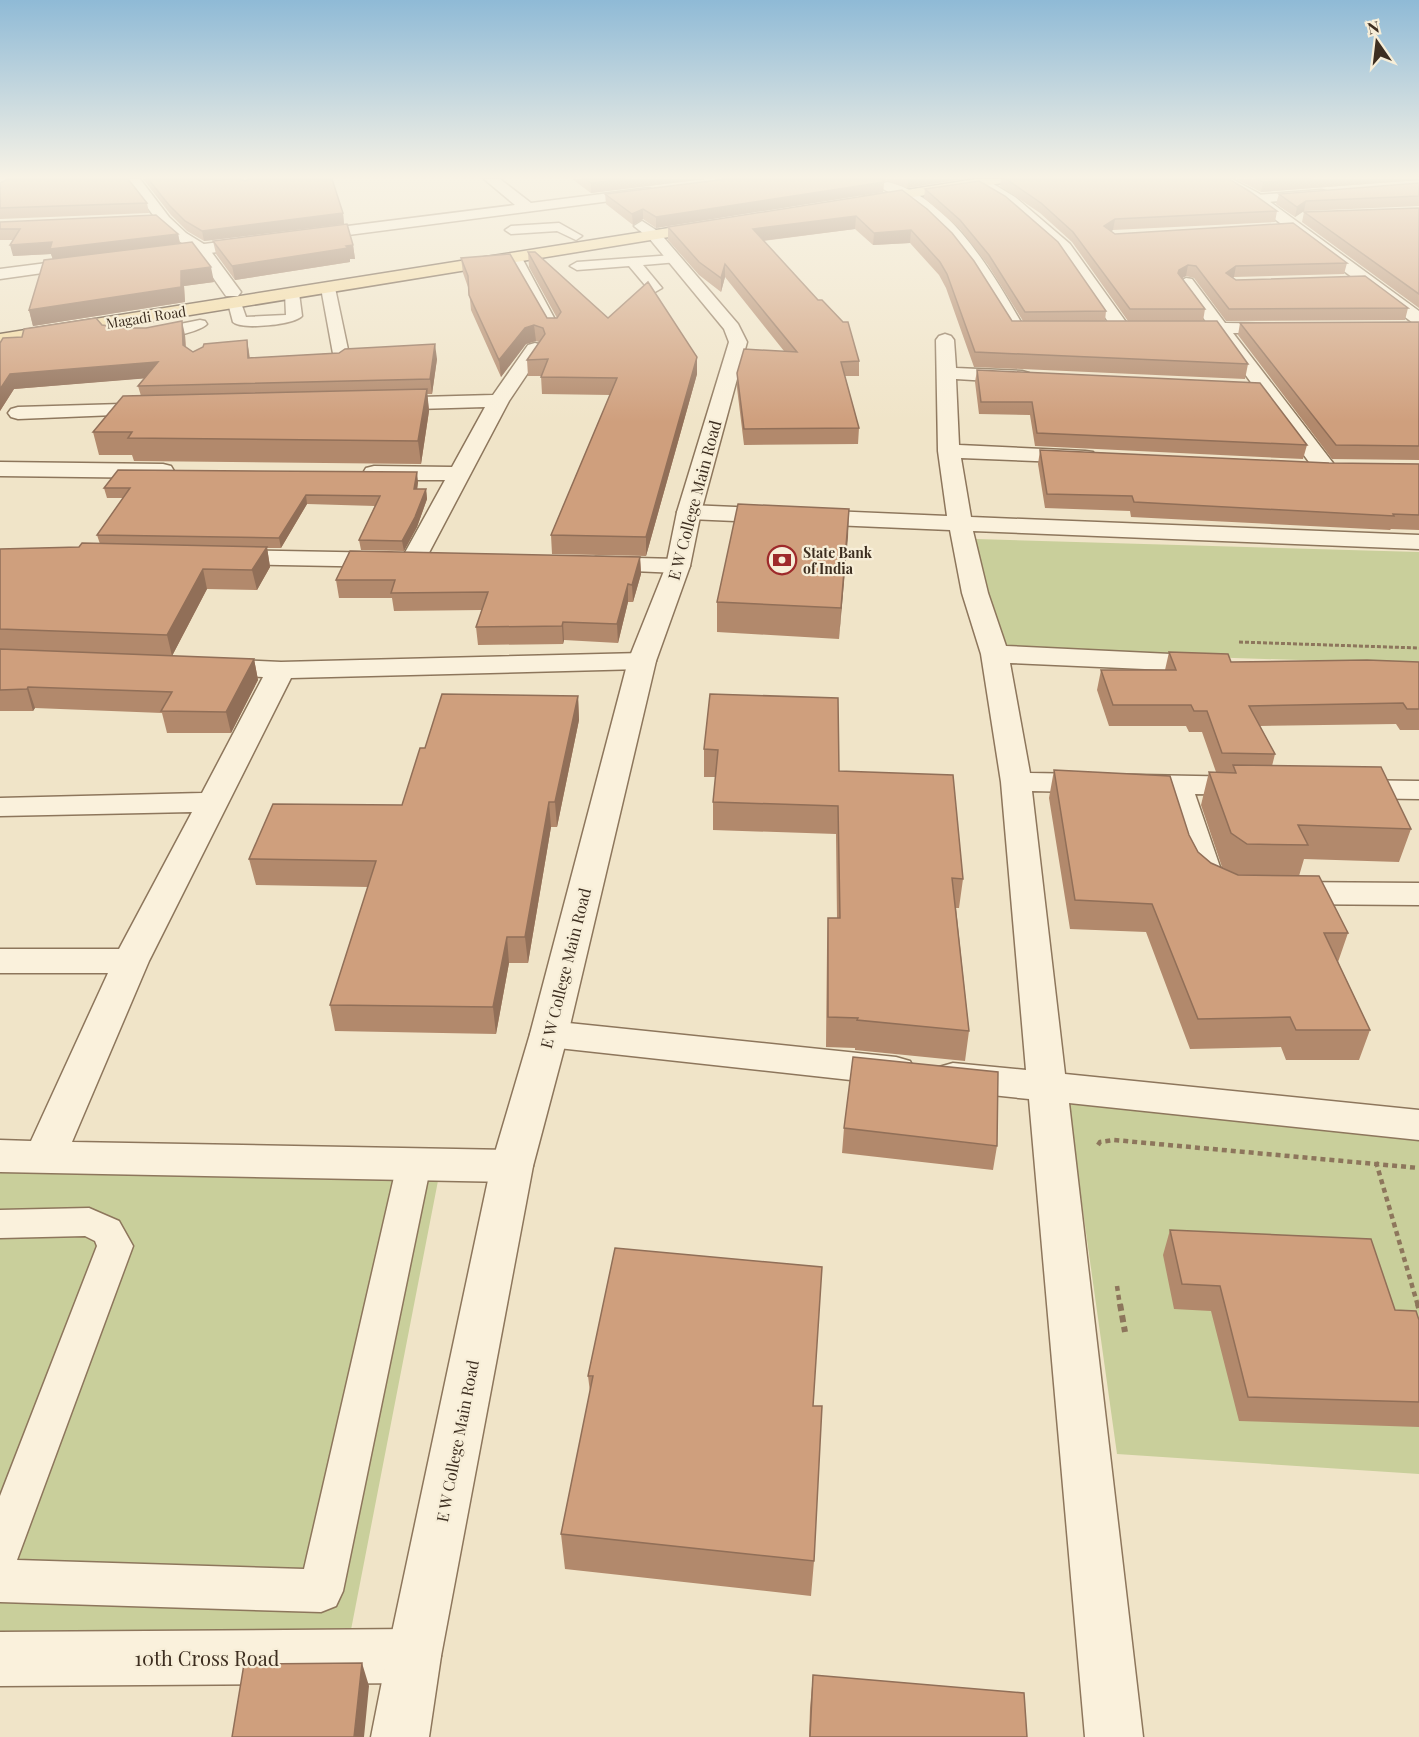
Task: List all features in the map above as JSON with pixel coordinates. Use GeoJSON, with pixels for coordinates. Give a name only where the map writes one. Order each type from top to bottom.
{"type":"FeatureCollection","features":[{"type":"Feature","properties":{"kind":"main road","name":"Magadi Road"},"geometry":{"type":"LineString","coordinates":[[0,331],[233,297],[441,260]]}},
{"type":"Feature","properties":{"kind":"main road","name":"Magadi Road"},"geometry":{"type":"LineString","coordinates":[[0,340],[102,324],[201,316],[233,297],[292,293],[502,260]]}},
{"type":"Feature","properties":{"kind":"street"},"geometry":{"type":"LineString","coordinates":[[208,260],[233,297]]}},
{"type":"Feature","properties":{"kind":"street","name":"E W College Main Road"},"geometry":{"type":"LineString","coordinates":[[400,1737],[414,1656],[512,1166],[549,1034],[642,661],[678,566],[689,512],[738,342],[732,328],[666,260]]}},
{"type":"Feature","properties":{"kind":"street"},"geometry":{"type":"LineString","coordinates":[[974,260],[989,281],[1016,329],[1063,329]]}},
{"type":"Feature","properties":{"kind":"street"},"geometry":{"type":"LineString","coordinates":[[1074,260],[1128,329],[1099,329]]}},
{"type":"Feature","properties":{"kind":"street"},"geometry":{"type":"LineString","coordinates":[[1343,260],[1368,282],[1419,319]]}},
{"type":"Feature","properties":{"kind":"street"},"geometry":{"type":"LineString","coordinates":[[0,274],[106,261]]}},
{"type":"Feature","properties":{"kind":"street"},"geometry":{"type":"LineString","coordinates":[[1346,282],[1368,282]]}},
{"type":"Feature","properties":{"kind":"street"},"geometry":{"type":"LineString","coordinates":[[1186,283],[1325,468]]}},
{"type":"Feature","properties":{"kind":"street"},"geometry":{"type":"LineString","coordinates":[[1158,328],[1301,327]]}},
{"type":"Feature","properties":{"kind":"street"},"geometry":{"type":"LineString","coordinates":[[1395,327],[1419,327]]}},
{"type":"Feature","properties":{"kind":"street"},"geometry":{"type":"LineString","coordinates":[[201,556],[425,561],[460,474],[499,401],[535,349]]}},
{"type":"Feature","properties":{"kind":"street"},"geometry":{"type":"LineString","coordinates":[[1041,378],[945,357],[949,451],[960,523],[975,593],[995,654],[1016,782],[1114,1737]]}},
{"type":"Feature","properties":{"kind":"street"},"geometry":{"type":"LineString","coordinates":[[1239,386],[1263,387]]}},
{"type":"Feature","properties":{"kind":"street"},"geometry":{"type":"LineString","coordinates":[[358,404],[499,401]]}},
{"type":"Feature","properties":{"kind":"street"},"geometry":{"type":"LineString","coordinates":[[18,413],[171,409]]}},
{"type":"Feature","properties":{"kind":"street"},"geometry":{"type":"LineString","coordinates":[[949,451],[1102,458]]}},
{"type":"Feature","properties":{"kind":"street"},"geometry":{"type":"LineString","coordinates":[[1302,467],[1348,468]]}},
{"type":"Feature","properties":{"kind":"street"},"geometry":{"type":"LineString","coordinates":[[0,469],[189,471]]}},
{"type":"Feature","properties":{"kind":"street"},"geometry":{"type":"LineString","coordinates":[[354,473],[460,474]]}},
{"type":"Feature","properties":{"kind":"street"},"geometry":{"type":"LineString","coordinates":[[689,512],[1419,542]]}},
{"type":"Feature","properties":{"kind":"street"},"geometry":{"type":"LineString","coordinates":[[574,564],[678,566]]}},
{"type":"Feature","properties":{"kind":"street"},"geometry":{"type":"LineString","coordinates":[[995,654],[1242,665]]}},
{"type":"Feature","properties":{"kind":"street"},"geometry":{"type":"LineString","coordinates":[[188,666],[281,670],[642,661]]}},
{"type":"Feature","properties":{"kind":"street"},"geometry":{"type":"LineString","coordinates":[[45,1156],[131,961],[281,670]]}},
{"type":"Feature","properties":{"kind":"street"},"geometry":{"type":"LineString","coordinates":[[1016,782],[1280,787]]}},
{"type":"Feature","properties":{"kind":"street"},"geometry":{"type":"LineString","coordinates":[[1176,785],[1205,872],[1230,890],[1419,894]]}},
{"type":"Feature","properties":{"kind":"street"},"geometry":{"type":"LineString","coordinates":[[1315,788],[1419,790]]}},
{"type":"Feature","properties":{"kind":"street"},"geometry":{"type":"LineString","coordinates":[[0,807],[213,802]]}},
{"type":"Feature","properties":{"kind":"street"},"geometry":{"type":"LineString","coordinates":[[0,961],[131,961]]}},
{"type":"Feature","properties":{"kind":"street"},"geometry":{"type":"LineString","coordinates":[[549,1034],[1419,1125]]}},
{"type":"Feature","properties":{"kind":"street"},"geometry":{"type":"LineString","coordinates":[[0,1156],[512,1166]]}},
{"type":"Feature","properties":{"kind":"street","name":"10th Cross Road"},"geometry":{"type":"LineString","coordinates":[[0,1659],[414,1656]]}},
{"type":"Feature","properties":{"kind":"lane"},"geometry":{"type":"LineString","coordinates":[[516,260],[554,329]]}},
{"type":"Feature","properties":{"kind":"lane"},"geometry":{"type":"LineString","coordinates":[[577,266],[598,260]]}},
{"type":"Feature","properties":{"kind":"lane"},"geometry":{"type":"LineString","coordinates":[[652,260],[655,288]]}},
{"type":"Feature","properties":{"kind":"lane"},"geometry":{"type":"LineString","coordinates":[[328,288],[342,358]]}},
{"type":"Feature","properties":{"kind":"lane"},"geometry":{"type":"LineString","coordinates":[[233,297],[240,322],[290,319],[295,316],[292,293]]}},
{"type":"Feature","properties":{"kind":"lane"},"geometry":{"type":"LineString","coordinates":[[102,324],[111,334],[129,336],[185,329],[201,316]]}},
{"type":"Feature","properties":{"kind":"lane"},"geometry":{"type":"LineString","coordinates":[[198,342],[201,316]]}},
{"type":"Feature","properties":{"kind":"lane"},"geometry":{"type":"LineString","coordinates":[[0,1581],[321,1591],[414,1164]]}},
{"type":"Feature","properties":{"kind":"lane"},"geometry":{"type":"LineString","coordinates":[[0,1224],[88,1222],[107,1231],[115,1246],[0,1551]]}},
{"type":"Feature","properties":{"kind":"path"},"geometry":{"type":"LineString","coordinates":[[1092,1150],[1100,1142],[1114,1140],[1419,1168]]}},
{"type":"Feature","properties":{"kind":"path"},"geometry":{"type":"LineString","coordinates":[[1377,1164],[1419,1308]]}},
{"type":"Feature","properties":{"kind":"path"},"geometry":{"type":"LineString","coordinates":[[1115,1276],[1125,1332]]}},
{"type":"Feature","properties":{"kind":"green space"},"geometry":{"type":"Polygon","coordinates":[[[976,539],[1419,552],[1419,664],[992,650],[976,539]]]}},
{"type":"Feature","properties":{"kind":"green space"},"geometry":{"type":"Polygon","coordinates":[[[1068,1104],[1419,1137],[1419,1474],[1117,1454],[1068,1104]]]}},
{"type":"Feature","properties":{"kind":"green space"},"geometry":{"type":"Polygon","coordinates":[[[0,1152],[443,1155],[350,1635],[0,1632],[0,1152]]]}},
{"type":"Feature","properties":{"kind":"building"},"geometry":{"type":"Polygon","coordinates":[[[44,260],[206,260],[211,267],[181,271],[181,287],[29,310],[44,260]]]}},
{"type":"Feature","properties":{"kind":"building"},"geometry":{"type":"Polygon","coordinates":[[[227,260],[270,260],[232,266],[227,260]]]}},
{"type":"Feature","properties":{"kind":"building"},"geometry":{"type":"Polygon","coordinates":[[[462,260],[514,260],[547,318],[557,318],[561,312],[532,260],[544,260],[608,318],[648,282],[697,357],[646,537],[551,535],[617,378],[541,377],[548,359],[527,360],[545,334],[543,328],[534,325],[525,328],[499,360],[469,295],[468,276],[462,260]]]}},
{"type":"Feature","properties":{"kind":"building"},"geometry":{"type":"Polygon","coordinates":[[[697,260],[781,260],[818,300],[822,300],[843,322],[848,322],[859,361],[841,362],[859,428],[744,429],[737,373],[744,349],[797,352],[725,264],[721,278],[697,260]]]}},
{"type":"Feature","properties":{"kind":"building"},"geometry":{"type":"Polygon","coordinates":[[[938,260],[973,260],[1012,321],[1217,321],[1248,364],[975,352],[947,274],[938,260]]]}},
{"type":"Feature","properties":{"kind":"building"},"geometry":{"type":"Polygon","coordinates":[[[992,260],[1071,260],[1106,311],[1025,312],[992,260]]]}},
{"type":"Feature","properties":{"kind":"building"},"geometry":{"type":"Polygon","coordinates":[[[1094,260],[1343,260],[1347,263],[1236,266],[1226,273],[1236,280],[1365,276],[1408,308],[1229,309],[1196,266],[1188,265],[1178,273],[1205,309],[1130,309],[1094,260]]]}},
{"type":"Feature","properties":{"kind":"building"},"geometry":{"type":"Polygon","coordinates":[[[1371,260],[1419,260],[1419,294],[1371,260]]]}},
{"type":"Feature","properties":{"kind":"building"},"geometry":{"type":"Polygon","coordinates":[[[96,318],[102,325],[124,328],[146,328],[182,321],[183,345],[193,352],[203,347],[204,344],[247,340],[248,358],[339,353],[345,349],[435,344],[430,379],[138,386],[158,362],[10,374],[0,389],[0,343],[3,338],[22,337],[24,329],[96,318]]]}},
{"type":"Feature","properties":{"kind":"building"},"geometry":{"type":"Polygon","coordinates":[[[1419,322],[1419,446],[1336,445],[1240,323],[1419,322]]]}},
{"type":"Feature","properties":{"kind":"building"},"geometry":{"type":"Polygon","coordinates":[[[977,370],[1260,383],[1307,445],[1037,433],[1032,402],[981,402],[977,370]]]}},
{"type":"Feature","properties":{"kind":"building"},"geometry":{"type":"Polygon","coordinates":[[[427,389],[418,441],[128,438],[132,432],[93,432],[123,396],[427,389]]]}},
{"type":"Feature","properties":{"kind":"building"},"geometry":{"type":"Polygon","coordinates":[[[1040,450],[1329,463],[1419,464],[1419,515],[1393,514],[1394,516],[1134,502],[1132,496],[1047,494],[1040,450]]]}},
{"type":"Feature","properties":{"kind":"building"},"geometry":{"type":"Polygon","coordinates":[[[118,470],[417,472],[414,489],[426,489],[402,541],[359,540],[380,496],[306,495],[279,538],[97,535],[130,488],[104,488],[118,470]]]}},
{"type":"Feature","properties":{"kind":"building"},"geometry":{"type":"Polygon","coordinates":[[[738,504],[849,509],[841,608],[717,602],[738,504]]]}},
{"type":"Feature","properties":{"kind":"building"},"geometry":{"type":"Polygon","coordinates":[[[82,543],[267,547],[252,570],[203,569],[167,635],[0,629],[0,549],[79,547],[82,543]]]}},
{"type":"Feature","properties":{"kind":"building"},"geometry":{"type":"Polygon","coordinates":[[[350,551],[640,557],[632,585],[628,584],[617,624],[563,622],[562,626],[476,627],[488,592],[391,593],[395,580],[336,580],[350,551]]]}},
{"type":"Feature","properties":{"kind":"building"},"geometry":{"type":"Polygon","coordinates":[[[0,649],[254,659],[226,712],[161,711],[172,692],[28,687],[27,689],[0,690],[0,649]]]}},
{"type":"Feature","properties":{"kind":"building"},"geometry":{"type":"Polygon","coordinates":[[[1169,652],[1228,654],[1231,662],[1367,660],[1419,662],[1419,709],[1407,709],[1403,703],[1249,706],[1275,754],[1222,753],[1207,711],[1194,711],[1191,705],[1113,705],[1101,670],[1176,670],[1169,652]]]}},
{"type":"Feature","properties":{"kind":"building"},"geometry":{"type":"Polygon","coordinates":[[[442,694],[578,696],[555,802],[549,802],[525,937],[507,937],[493,1007],[330,1005],[376,861],[249,859],[273,804],[402,805],[420,748],[425,748],[442,694]]]}},
{"type":"Feature","properties":{"kind":"building"},"geometry":{"type":"Polygon","coordinates":[[[710,694],[838,698],[839,771],[953,775],[963,879],[952,878],[969,1031],[857,1020],[858,1018],[828,1017],[828,918],[840,918],[838,806],[713,802],[718,750],[704,749],[710,694]]]}},
{"type":"Feature","properties":{"kind":"building"},"geometry":{"type":"Polygon","coordinates":[[[1233,765],[1381,767],[1411,829],[1298,825],[1308,845],[1247,844],[1231,833],[1209,772],[1236,773],[1233,765]]]}},
{"type":"Feature","properties":{"kind":"building"},"geometry":{"type":"Polygon","coordinates":[[[1054,770],[1170,776],[1189,835],[1198,852],[1211,863],[1238,875],[1319,876],[1348,933],[1324,933],[1370,1030],[1296,1030],[1290,1017],[1198,1019],[1152,904],[1075,900],[1054,770]]]}},
{"type":"Feature","properties":{"kind":"building"},"geometry":{"type":"Polygon","coordinates":[[[853,1057],[998,1072],[997,1146],[844,1128],[853,1057]]]}},
{"type":"Feature","properties":{"kind":"building"},"geometry":{"type":"Polygon","coordinates":[[[1170,1230],[1371,1239],[1395,1310],[1416,1311],[1419,1320],[1419,1402],[1248,1397],[1220,1286],[1182,1284],[1170,1230]]]}},
{"type":"Feature","properties":{"kind":"building"},"geometry":{"type":"Polygon","coordinates":[[[615,1248],[822,1267],[813,1406],[822,1406],[814,1561],[561,1534],[593,1376],[588,1376],[615,1248]]]}},
{"type":"Feature","properties":{"kind":"building"},"geometry":{"type":"Polygon","coordinates":[[[362,1663],[354,1737],[232,1737],[244,1664],[362,1663]]]}},
{"type":"Feature","properties":{"kind":"building"},"geometry":{"type":"Polygon","coordinates":[[[813,1675],[1024,1693],[1027,1737],[810,1737],[813,1675]]]}},
{"type":"Feature","properties":{"kind":"place","name":"State Bank of India"},"geometry":{"type":"Point","coordinates":[782,560]}}]}
